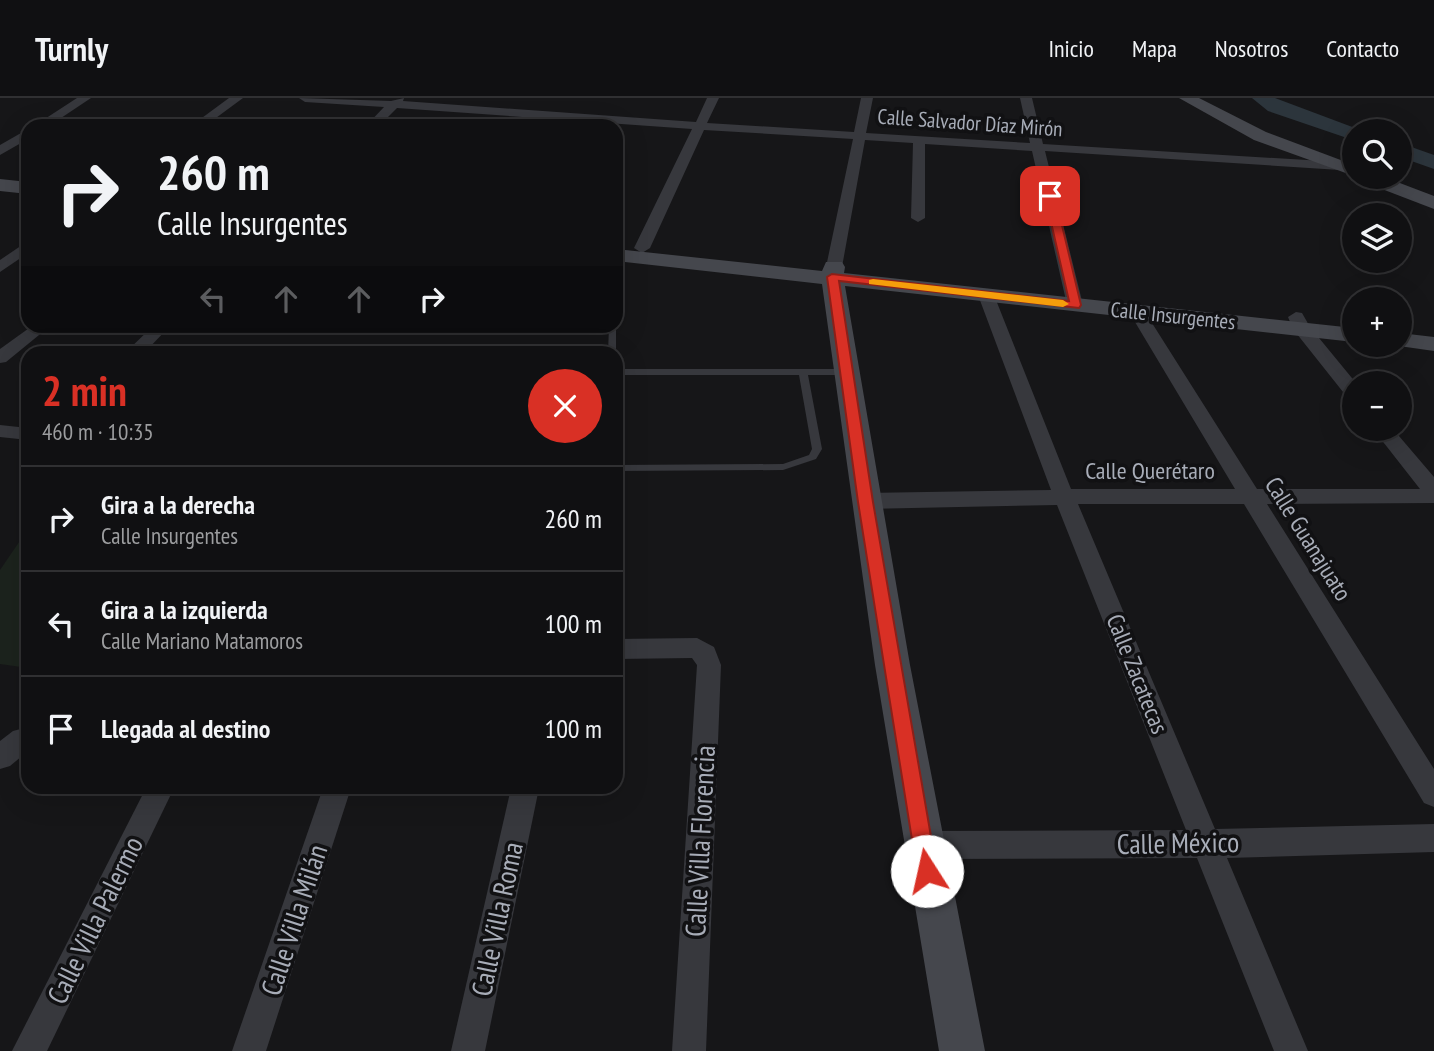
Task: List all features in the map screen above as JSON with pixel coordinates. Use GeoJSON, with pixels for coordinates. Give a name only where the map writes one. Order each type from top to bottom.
{"type":"FeatureCollection","features":[{"type":"Feature","properties":{"kind":"main road"},"geometry":{"type":"LineString","coordinates":[[1187,98],[1260,136],[1342,167]]}},
{"type":"Feature","properties":{"kind":"main road"},"geometry":{"type":"LineString","coordinates":[[0,185],[21,187]]}},
{"type":"Feature","properties":{"kind":"main road"},"geometry":{"type":"LineString","coordinates":[[1398,189],[1434,203]]}},
{"type":"Feature","properties":{"kind":"main road"},"geometry":{"type":"LineString","coordinates":[[0,193],[21,195]]}},
{"type":"Feature","properties":{"kind":"main road","name":"Calle Insurgentes"},"geometry":{"type":"LineString","coordinates":[[623,247],[1299,323],[1342,332]]}},
{"type":"Feature","properties":{"kind":"main road","name":"Calle Insurgentes"},"geometry":{"type":"LineString","coordinates":[[623,256],[833,272],[986,295],[1074,299],[1137,312],[1342,324]]}},
{"type":"Feature","properties":{"kind":"main road"},"geometry":{"type":"LineString","coordinates":[[833,272],[865,502],[922,845],[962,1051]]}},
{"type":"Feature","properties":{"kind":"main road"},"geometry":{"type":"LineString","coordinates":[[1412,330],[1434,333]]}},
{"type":"Feature","properties":{"kind":"main road"},"geometry":{"type":"LineString","coordinates":[[1412,341],[1434,344]]}},
{"type":"Feature","properties":{"kind":"street"},"geometry":{"type":"LineString","coordinates":[[51,119],[85,98]]}},
{"type":"Feature","properties":{"kind":"street"},"geometry":{"type":"LineString","coordinates":[[207,119],[237,98]]}},
{"type":"Feature","properties":{"kind":"street","name":"Calle Salvador Díaz Mirón"},"geometry":{"type":"LineString","coordinates":[[305,98],[397,101],[596,119]]}},
{"type":"Feature","properties":{"kind":"street"},"geometry":{"type":"LineString","coordinates":[[642,248],[713,98]]}},
{"type":"Feature","properties":{"kind":"street"},"geometry":{"type":"LineString","coordinates":[[833,272],[867,98]]}},
{"type":"Feature","properties":{"kind":"street"},"geometry":{"type":"LineString","coordinates":[[1026,98],[1074,299]]}},
{"type":"Feature","properties":{"kind":"street"},"geometry":{"type":"LineString","coordinates":[[379,119],[397,101]]}},
{"type":"Feature","properties":{"kind":"street","name":"Calle Salvador Díaz Mirón"},"geometry":{"type":"LineString","coordinates":[[623,121],[1276,162],[1342,169]]}},
{"type":"Feature","properties":{"kind":"street"},"geometry":{"type":"LineString","coordinates":[[1260,136],[1276,162]]}},
{"type":"Feature","properties":{"kind":"street"},"geometry":{"type":"LineString","coordinates":[[0,151],[21,138]]}},
{"type":"Feature","properties":{"kind":"street"},"geometry":{"type":"LineString","coordinates":[[918,218],[919,140]]}},
{"type":"Feature","properties":{"kind":"street"},"geometry":{"type":"LineString","coordinates":[[0,267],[21,251]]}},
{"type":"Feature","properties":{"kind":"street","name":"Calle Zacatecas"},"geometry":{"type":"LineString","coordinates":[[986,295],[1064,497],[1291,1051]]}},
{"type":"Feature","properties":{"kind":"street","name":"Calle Guanajuato"},"geometry":{"type":"LineString","coordinates":[[1137,312],[1434,794]]}},
{"type":"Feature","properties":{"kind":"street"},"geometry":{"type":"LineString","coordinates":[[1299,323],[1342,378]]}},
{"type":"Feature","properties":{"kind":"street"},"geometry":{"type":"LineString","coordinates":[[0,358],[33,333]]}},
{"type":"Feature","properties":{"kind":"street"},"geometry":{"type":"LineString","coordinates":[[141,346],[154,333]]}},
{"type":"Feature","properties":{"kind":"street"},"geometry":{"type":"LineString","coordinates":[[0,431],[21,433]]}},
{"type":"Feature","properties":{"kind":"street"},"geometry":{"type":"LineString","coordinates":[[1393,441],[1434,491]]}},
{"type":"Feature","properties":{"kind":"street","name":"Calle Querétaro"},"geometry":{"type":"LineString","coordinates":[[865,502],[1064,497],[1434,496]]}},
{"type":"Feature","properties":{"kind":"street","name":"Calle Villa Florencia"},"geometry":{"type":"LineString","coordinates":[[623,649],[685,646],[697,648],[705,654],[709,665],[689,1051]]}},
{"type":"Feature","properties":{"kind":"street"},"geometry":{"type":"LineString","coordinates":[[0,757],[21,744]]}},
{"type":"Feature","properties":{"kind":"street","name":"Calle Villa Palermo"},"geometry":{"type":"LineString","coordinates":[[29,1051],[157,794]]}},
{"type":"Feature","properties":{"kind":"street","name":"Calle Villa Milán"},"geometry":{"type":"LineString","coordinates":[[249,1051],[335,794]]}},
{"type":"Feature","properties":{"kind":"street","name":"Calle Villa Roma"},"geometry":{"type":"LineString","coordinates":[[468,1051],[524,794]]}},
{"type":"Feature","properties":{"kind":"street","name":"Calle México"},"geometry":{"type":"LineString","coordinates":[[922,845],[1207,844],[1434,838]]}},
{"type":"Feature","properties":{"kind":"lane"},"geometry":{"type":"LineString","coordinates":[[623,372],[846,372]]}},
{"type":"Feature","properties":{"kind":"lane"},"geometry":{"type":"LineString","coordinates":[[623,468],[783,467],[813,457],[817,449],[803,372]]}},
{"type":"Feature","properties":{"kind":"shaded area"},"geometry":{"type":"Polygon","coordinates":[[[21,539],[21,667],[0,664],[0,570],[21,539]]]}},
{"type":"Feature","properties":{"kind":"waterway"},"geometry":{"type":"LineString","coordinates":[[1262,98],[1275,107],[1342,130]]}},
{"type":"Feature","properties":{"kind":"waterway"},"geometry":{"type":"LineString","coordinates":[[1412,154],[1434,162]]}},
{"type":"Feature","properties":{"kind":"slow traffic"},"geometry":{"type":"LineString","coordinates":[[873,282],[1063,304]]}},
{"type":"Feature","properties":{"kind":"route"},"geometry":{"type":"LineString","coordinates":[[927,871],[865,502],[832,277],[1075,305],[1050,196]]}}]}
